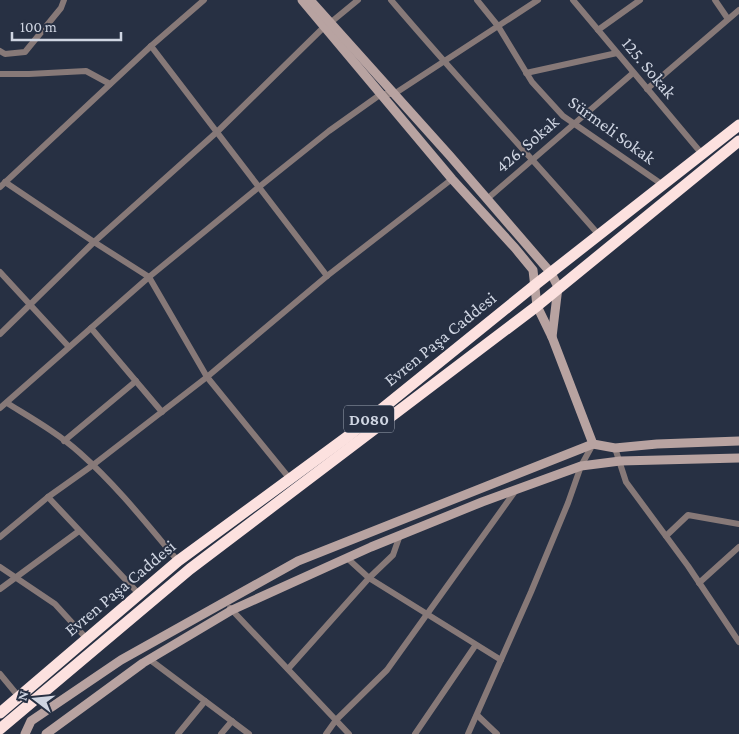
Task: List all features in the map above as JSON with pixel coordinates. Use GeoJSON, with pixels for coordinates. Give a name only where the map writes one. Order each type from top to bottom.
{"type":"FeatureCollection","features":[{"type":"Feature","properties":{"kind":"highway","name":"Evren Paşa Caddesi"},"geometry":{"type":"LineString","coordinates":[[0,713],[178,561],[347,437],[739,124]]}},
{"type":"Feature","properties":{"kind":"highway","name":"Evren Paşa Caddesi"},"geometry":{"type":"LineString","coordinates":[[0,729],[190,569],[537,306],[739,141]]}},
{"type":"Feature","properties":{"kind":"street"},"geometry":{"type":"LineString","coordinates":[[0,51],[6,54],[25,52],[61,8],[64,0]]}},
{"type":"Feature","properties":{"kind":"street"},"geometry":{"type":"LineString","coordinates":[[204,0],[151,46],[3,184],[149,277],[207,377],[290,479]]}},
{"type":"Feature","properties":{"kind":"street"},"geometry":{"type":"LineString","coordinates":[[302,0],[394,94],[551,273],[558,287],[552,337]]}},
{"type":"Feature","properties":{"kind":"street"},"geometry":{"type":"LineString","coordinates":[[310,0],[381,94],[452,179],[533,270],[537,306],[552,337],[593,444],[581,466],[568,503],[468,734]]}},
{"type":"Feature","properties":{"kind":"street"},"geometry":{"type":"LineString","coordinates":[[0,334],[94,242],[218,131],[327,24],[358,0]]}},
{"type":"Feature","properties":{"kind":"street"},"geometry":{"type":"LineString","coordinates":[[391,0],[599,235]]}},
{"type":"Feature","properties":{"kind":"street","name":"Sürmeli Sokak"},"geometry":{"type":"LineString","coordinates":[[477,0],[498,26],[532,82],[563,116],[663,184]]}},
{"type":"Feature","properties":{"kind":"street"},"geometry":{"type":"LineString","coordinates":[[0,408],[149,277],[329,131],[381,94],[394,94],[538,0]]}},
{"type":"Feature","properties":{"kind":"street","name":"125. Sokak"},"geometry":{"type":"LineString","coordinates":[[573,0],[702,154]]}},
{"type":"Feature","properties":{"kind":"street"},"geometry":{"type":"LineString","coordinates":[[598,30],[640,0]]}},
{"type":"Feature","properties":{"kind":"street"},"geometry":{"type":"LineString","coordinates":[[715,0],[728,20]]}},
{"type":"Feature","properties":{"kind":"street"},"geometry":{"type":"LineString","coordinates":[[647,89],[739,10]]}},
{"type":"Feature","properties":{"kind":"street"},"geometry":{"type":"LineString","coordinates":[[151,46],[218,131],[327,276]]}},
{"type":"Feature","properties":{"kind":"street"},"geometry":{"type":"LineString","coordinates":[[526,73],[617,53]]}},
{"type":"Feature","properties":{"kind":"street"},"geometry":{"type":"LineString","coordinates":[[0,74],[86,71],[110,84]]}},
{"type":"Feature","properties":{"kind":"street","name":"426. Sokak"},"geometry":{"type":"LineString","coordinates":[[487,199],[633,73]]}},
{"type":"Feature","properties":{"kind":"street"},"geometry":{"type":"LineString","coordinates":[[0,537],[48,497],[93,465],[207,377],[327,276],[452,179]]}},
{"type":"Feature","properties":{"kind":"street"},"geometry":{"type":"LineString","coordinates":[[0,272],[69,347]]}},
{"type":"Feature","properties":{"kind":"street"},"geometry":{"type":"LineString","coordinates":[[91,328],[162,412]]}},
{"type":"Feature","properties":{"kind":"street"},"geometry":{"type":"LineString","coordinates":[[64,441],[136,381]]}},
{"type":"Feature","properties":{"kind":"street"},"geometry":{"type":"LineString","coordinates":[[7,402],[78,451],[111,483],[178,561]]}},
{"type":"Feature","properties":{"kind":"street"},"geometry":{"type":"LineString","coordinates":[[24,734],[31,721],[121,660],[298,561],[593,444],[615,448],[657,444],[739,441]]}},
{"type":"Feature","properties":{"kind":"street"},"geometry":{"type":"LineString","coordinates":[[615,448],[626,482],[699,582],[739,642]]}},
{"type":"Feature","properties":{"kind":"street"},"geometry":{"type":"LineString","coordinates":[[46,734],[149,659],[232,610],[400,535],[581,466],[620,461],[739,458]]}},
{"type":"Feature","properties":{"kind":"street"},"geometry":{"type":"LineString","coordinates":[[326,734],[336,720],[387,670],[517,489]]}},
{"type":"Feature","properties":{"kind":"street"},"geometry":{"type":"LineString","coordinates":[[48,497],[139,594]]}},
{"type":"Feature","properties":{"kind":"street"},"geometry":{"type":"LineString","coordinates":[[666,536],[688,515],[739,524]]}},
{"type":"Feature","properties":{"kind":"street"},"geometry":{"type":"LineString","coordinates":[[0,589],[79,531]]}},
{"type":"Feature","properties":{"kind":"street"},"geometry":{"type":"LineString","coordinates":[[288,669],[369,578],[393,555],[400,535]]}},
{"type":"Feature","properties":{"kind":"street"},"geometry":{"type":"LineString","coordinates":[[699,582],[739,548]]}},
{"type":"Feature","properties":{"kind":"street"},"geometry":{"type":"LineString","coordinates":[[347,558],[369,578],[475,646],[501,660]]}},
{"type":"Feature","properties":{"kind":"street"},"geometry":{"type":"LineString","coordinates":[[0,567],[55,604],[87,639]]}},
{"type":"Feature","properties":{"kind":"street"},"geometry":{"type":"LineString","coordinates":[[224,602],[349,734]]}},
{"type":"Feature","properties":{"kind":"street"},"geometry":{"type":"LineString","coordinates":[[415,734],[475,646]]}},
{"type":"Feature","properties":{"kind":"street"},"geometry":{"type":"LineString","coordinates":[[149,659],[249,734]]}},
{"type":"Feature","properties":{"kind":"street"},"geometry":{"type":"LineString","coordinates":[[0,674],[19,697]]}},
{"type":"Feature","properties":{"kind":"street"},"geometry":{"type":"LineString","coordinates":[[178,734],[205,701]]}},
{"type":"Feature","properties":{"kind":"street"},"geometry":{"type":"LineString","coordinates":[[477,715],[497,734]]}},
{"type":"Feature","properties":{"kind":"street"},"geometry":{"type":"LineString","coordinates":[[221,734],[232,721]]}}]}
